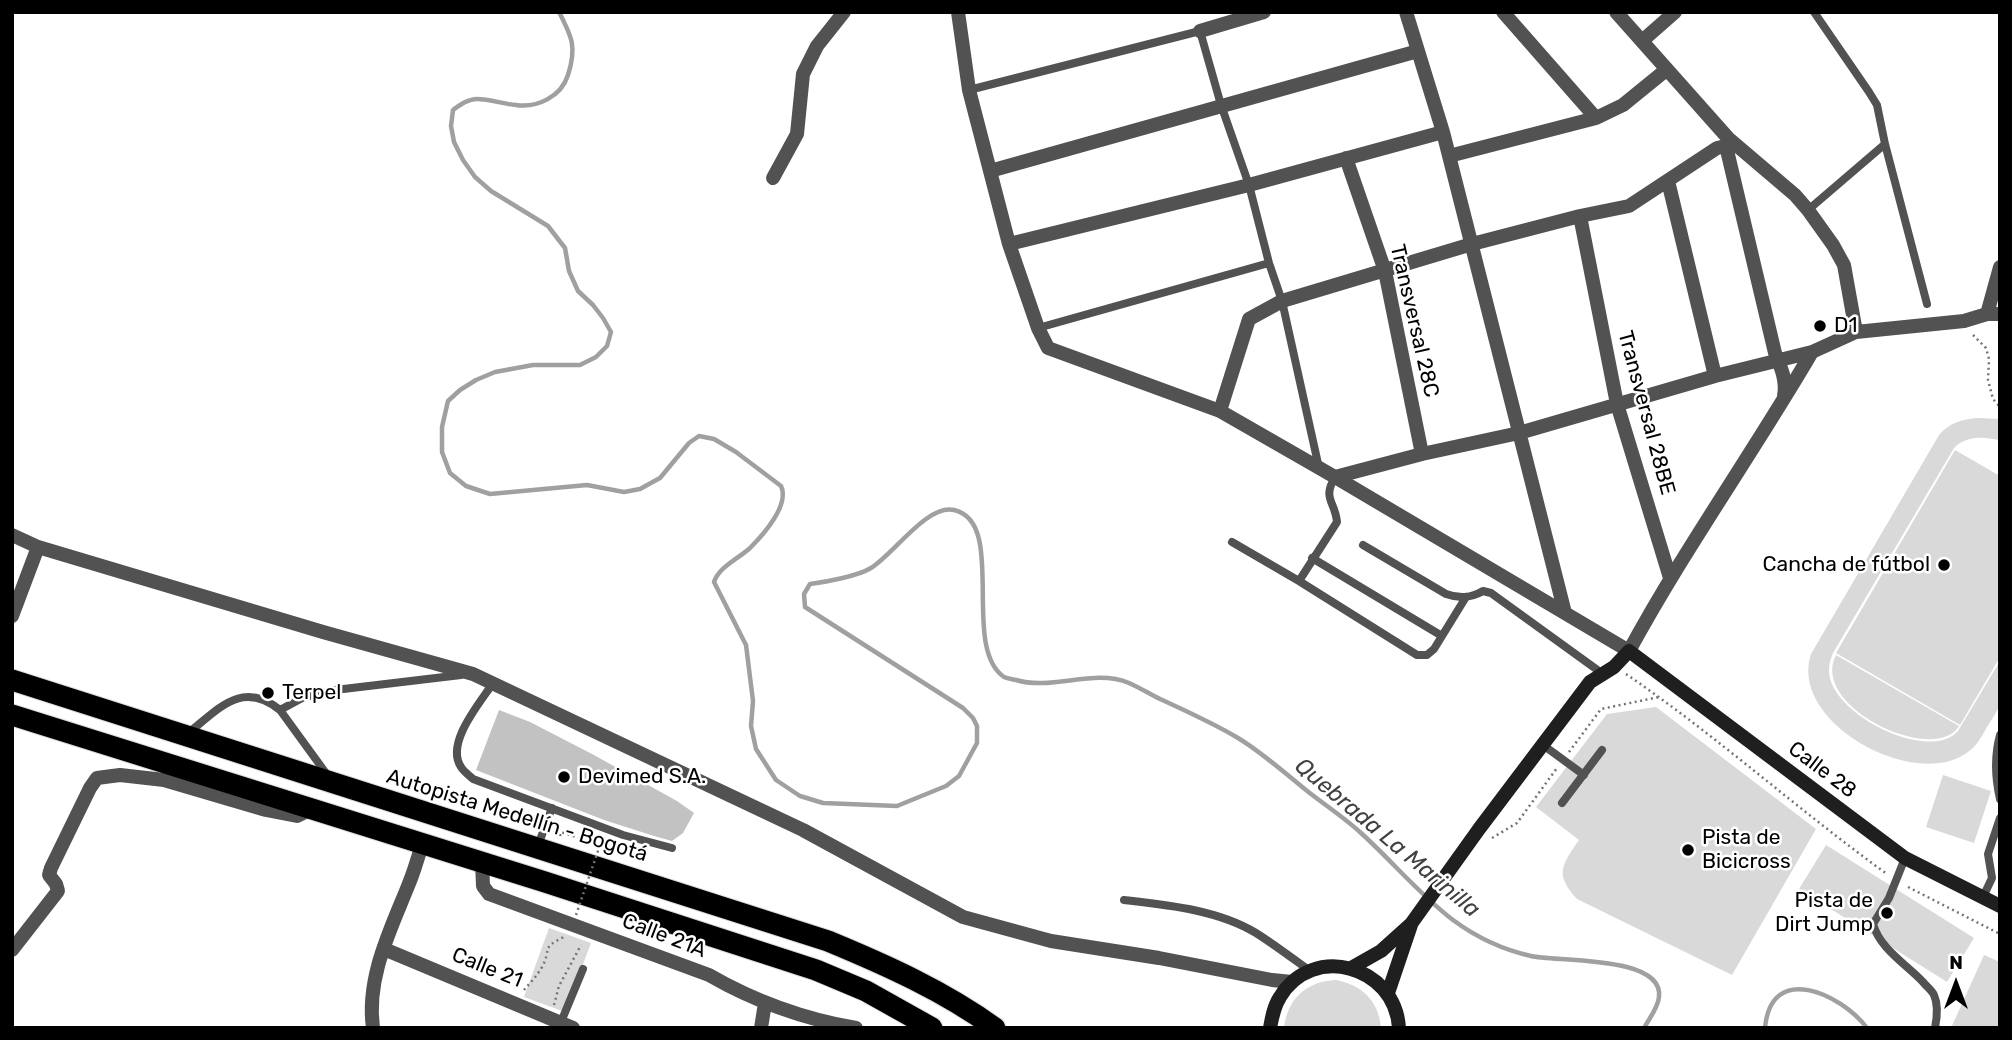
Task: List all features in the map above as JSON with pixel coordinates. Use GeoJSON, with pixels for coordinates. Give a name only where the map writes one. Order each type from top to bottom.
{"type":"FeatureCollection","features":[{"type":"Feature","properties":{"kind":"highway","name":"Autopista Medellín - Bogotá"},"geometry":{"type":"LineString","coordinates":[[12,680],[828,942],[925,985],[995,1028]]}},
{"type":"Feature","properties":{"kind":"highway"},"geometry":{"type":"LineString","coordinates":[[12,715],[816,970],[866,991],[932,1028]]}},
{"type":"Feature","properties":{"kind":"main road"},"geometry":{"type":"LineString","coordinates":[[1351,968],[1381,951],[1411,923],[1590,682],[1609,670],[1629,651]]}},
{"type":"Feature","properties":{"kind":"main road","name":"Calle 28"},"geometry":{"type":"LineString","coordinates":[[1629,651],[1905,858],[2000,906]]}},
{"type":"Feature","properties":{"kind":"main road"},"geometry":{"type":"LineString","coordinates":[[1388,993],[1411,923]]}},
{"type":"Feature","properties":{"kind":"main road"},"geometry":{"type":"LineString","coordinates":[[1270,1028],[1276,1004],[1292,982],[1310,971],[1330,966],[1351,968],[1371,978],[1388,993],[1395,1008],[1399,1028]]}},
{"type":"Feature","properties":{"kind":"street"},"geometry":{"type":"LineString","coordinates":[[773,178],[797,134],[803,74],[817,46],[844,12]]}},
{"type":"Feature","properties":{"kind":"street"},"geometry":{"type":"LineString","coordinates":[[958,12],[969,90],[1009,244],[1038,328],[1048,348],[1220,411],[1629,651],[1670,578],[1812,352]]}},
{"type":"Feature","properties":{"kind":"street"},"geometry":{"type":"LineString","coordinates":[[1200,31],[1264,12]]}},
{"type":"Feature","properties":{"kind":"street"},"geometry":{"type":"LineString","coordinates":[[1406,12],[1443,132],[1565,613]]}},
{"type":"Feature","properties":{"kind":"street"},"geometry":{"type":"LineString","coordinates":[[1503,12],[1596,118]]}},
{"type":"Feature","properties":{"kind":"street"},"geometry":{"type":"LineString","coordinates":[[1616,12],[1727,142],[1795,195],[1808,210],[1844,265],[1856,332]]}},
{"type":"Feature","properties":{"kind":"street"},"geometry":{"type":"LineString","coordinates":[[1642,41],[1675,12]]}},
{"type":"Feature","properties":{"kind":"street"},"geometry":{"type":"LineString","coordinates":[[990,171],[1418,51]]}},
{"type":"Feature","properties":{"kind":"street"},"geometry":{"type":"LineString","coordinates":[[1449,156],[1596,118],[1623,105],[1666,70]]}},
{"type":"Feature","properties":{"kind":"street"},"geometry":{"type":"LineString","coordinates":[[1009,244],[1249,185],[1443,132]]}},
{"type":"Feature","properties":{"kind":"street"},"geometry":{"type":"LineString","coordinates":[[1220,411],[1249,319],[1282,301],[1472,244],[1629,206],[1727,142]]}},
{"type":"Feature","properties":{"kind":"street"},"geometry":{"type":"LineString","coordinates":[[1727,142],[1774,354],[1784,376],[1786,388],[1782,402]]}},
{"type":"Feature","properties":{"kind":"street","name":"Transversal 28C"},"geometry":{"type":"LineString","coordinates":[[1346,158],[1385,271],[1422,454]]}},
{"type":"Feature","properties":{"kind":"street"},"geometry":{"type":"LineString","coordinates":[[1668,181],[1715,376]]}},
{"type":"Feature","properties":{"kind":"street","name":"Transversal 28BE"},"geometry":{"type":"LineString","coordinates":[[1580,216],[1617,404],[1670,578]]}},
{"type":"Feature","properties":{"kind":"street"},"geometry":{"type":"LineString","coordinates":[[1335,477],[1422,454],[1519,433],[1715,376],[1812,352],[1856,332],[1964,321],[1993,314],[2000,267]]}},
{"type":"Feature","properties":{"kind":"street"},"geometry":{"type":"LineString","coordinates":[[12,535],[38,547],[473,674],[803,830],[963,917],[1051,941],[1159,958],[1272,981],[1292,982]]}},
{"type":"Feature","properties":{"kind":"street"},"geometry":{"type":"LineString","coordinates":[[12,616],[38,547]]}},
{"type":"Feature","properties":{"kind":"street"},"geometry":{"type":"LineString","coordinates":[[12,950],[58,891],[49,875],[51,868],[97,778],[120,775],[164,780],[266,810],[297,816],[311,809]]}},
{"type":"Feature","properties":{"kind":"street"},"geometry":{"type":"LineString","coordinates":[[373,1028],[371,1012],[374,980],[388,933],[410,882],[422,844]]}},
{"type":"Feature","properties":{"kind":"street","name":"Calle 21A"},"geometry":{"type":"LineString","coordinates":[[482,862],[483,886],[489,894],[576,920],[709,975],[765,1003],[828,1023],[856,1028]]}},
{"type":"Feature","properties":{"kind":"street","name":"Calle 21"},"geometry":{"type":"LineString","coordinates":[[384,948],[567,1025]]}},
{"type":"Feature","properties":{"kind":"street"},"geometry":{"type":"LineString","coordinates":[[761,1028],[765,1003]]}},
{"type":"Feature","properties":{"kind":"lane"},"geometry":{"type":"LineString","coordinates":[[1814,12],[1877,105],[1927,304]]}},
{"type":"Feature","properties":{"kind":"lane"},"geometry":{"type":"LineString","coordinates":[[969,90],[1200,31],[1221,105],[1249,185],[1282,301],[1319,468]]}},
{"type":"Feature","properties":{"kind":"lane"},"geometry":{"type":"LineString","coordinates":[[1808,210],[1885,144]]}},
{"type":"Feature","properties":{"kind":"lane"},"geometry":{"type":"LineString","coordinates":[[1038,328],[1269,262]]}},
{"type":"Feature","properties":{"kind":"lane"},"geometry":{"type":"LineString","coordinates":[[1299,581],[1338,522],[1328,493],[1335,477]]}},
{"type":"Feature","properties":{"kind":"lane"},"geometry":{"type":"LineString","coordinates":[[1232,542],[1417,656],[1427,655],[1434,649],[1466,597]]}},
{"type":"Feature","properties":{"kind":"lane"},"geometry":{"type":"LineString","coordinates":[[1363,545],[1446,594],[1466,597],[1483,591],[1491,593],[1609,670]]}},
{"type":"Feature","properties":{"kind":"lane"},"geometry":{"type":"LineString","coordinates":[[1312,558],[1442,636]]}},
{"type":"Feature","properties":{"kind":"lane"},"geometry":{"type":"LineString","coordinates":[[280,709],[304,697],[335,690],[473,674]]}},
{"type":"Feature","properties":{"kind":"lane"},"geometry":{"type":"LineString","coordinates":[[493,683],[459,736],[457,758],[460,766],[472,779],[623,835],[673,848]]}},
{"type":"Feature","properties":{"kind":"lane"},"geometry":{"type":"LineString","coordinates":[[184,736],[228,702],[239,697],[263,700],[280,709],[334,784]]}},
{"type":"Feature","properties":{"kind":"lane"},"geometry":{"type":"LineString","coordinates":[[2000,734],[1995,756],[1995,774],[2000,799]]}},
{"type":"Feature","properties":{"kind":"lane"},"geometry":{"type":"LineString","coordinates":[[1543,745],[1584,775]]}},
{"type":"Feature","properties":{"kind":"lane"},"geometry":{"type":"LineString","coordinates":[[1562,803],[1602,750]]}},
{"type":"Feature","properties":{"kind":"lane"},"geometry":{"type":"LineString","coordinates":[[537,848],[552,808]]}},
{"type":"Feature","properties":{"kind":"lane"},"geometry":{"type":"LineString","coordinates":[[1983,897],[1996,873],[1988,855],[2000,818]]}},
{"type":"Feature","properties":{"kind":"lane"},"geometry":{"type":"LineString","coordinates":[[1905,858],[1897,881],[1873,924],[1875,933],[1888,950],[1934,994],[1937,1006],[1935,1028]]}},
{"type":"Feature","properties":{"kind":"lane"},"geometry":{"type":"LineString","coordinates":[[1124,900],[1217,916],[1254,932],[1310,971]]}},
{"type":"Feature","properties":{"kind":"lane"},"geometry":{"type":"LineString","coordinates":[[567,1025],[583,969]]}},
{"type":"Feature","properties":{"kind":"path"},"geometry":{"type":"LineString","coordinates":[[1971,334],[1986,348],[1989,359],[1988,380],[1993,399],[2000,407]]}},
{"type":"Feature","properties":{"kind":"path"},"geometry":{"type":"LineString","coordinates":[[1609,670],[1659,697],[1897,881],[2000,934]]}},
{"type":"Feature","properties":{"kind":"path"},"geometry":{"type":"LineString","coordinates":[[525,990],[542,967],[547,947],[566,937],[576,920],[600,845],[561,832],[560,836],[592,847]]}},
{"type":"Feature","properties":{"kind":"shaded area"},"geometry":{"type":"Polygon","coordinates":[[[1978,418],[2000,419],[2000,440],[1970,439],[1954,448],[1833,653],[1829,665],[1833,686],[1844,702],[1861,717],[1882,729],[1925,741],[1944,740],[1958,731],[2000,661],[2000,703],[1977,744],[1968,752],[1945,762],[1918,763],[1889,756],[1861,744],[1837,725],[1818,704],[1809,679],[1811,654],[1939,435],[1956,422],[1978,418]]]}},
{"type":"Feature","properties":{"kind":"shaded area","name":"Cancha de fútbol"},"geometry":{"type":"Polygon","coordinates":[[[1955,450],[2000,476],[2000,657],[1960,725],[1836,653],[1955,450]]]}},
{"type":"Feature","properties":{"kind":"shaded area"},"geometry":{"type":"Polygon","coordinates":[[[1836,655],[1959,726],[1946,737],[1926,739],[1902,735],[1878,725],[1857,711],[1840,694],[1833,675],[1836,655]]]}},
{"type":"Feature","properties":{"kind":"shaded area","name":"Pista de Bicicross"},"geometry":{"type":"Polygon","coordinates":[[[1656,707],[1816,829],[1732,975],[1577,899],[1565,883],[1563,870],[1568,856],[1579,840],[1536,807],[1607,714],[1656,707]]]}},
{"type":"Feature","properties":{"kind":"shaded area"},"geometry":{"type":"Polygon","coordinates":[[[1943,775],[1991,791],[1974,843],[1926,827],[1943,775]]]}},
{"type":"Feature","properties":{"kind":"shaded area","name":"Pista de Dirt Jump"},"geometry":{"type":"Polygon","coordinates":[[[1826,845],[1974,938],[1947,982],[1799,889],[1826,845]]]}},
{"type":"Feature","properties":{"kind":"shaded area"},"geometry":{"type":"Polygon","coordinates":[[[549,928],[591,943],[565,1012],[524,997],[549,928]]]}},
{"type":"Feature","properties":{"kind":"shaded area"},"geometry":{"type":"Polygon","coordinates":[[[1984,955],[2000,962],[2000,1028],[1951,1028],[1984,955]]]}},
{"type":"Feature","properties":{"kind":"shaded area"},"geometry":{"type":"Polygon","coordinates":[[[1336,980],[1354,986],[1368,996],[1377,1010],[1381,1028],[1284,1028],[1289,1008],[1300,994],[1316,984],[1336,980]]]}},
{"type":"Feature","properties":{"kind":"building","name":"Devimed S.A."},"geometry":{"type":"Polygon","coordinates":[[[499,710],[530,722],[677,801],[694,813],[683,833],[672,841],[654,836],[604,820],[476,770],[499,710]]]}},
{"type":"Feature","properties":{"kind":"waterway","name":"Quebrada La Marinilla"},"geometry":{"type":"LineString","coordinates":[[559,12],[573,49],[568,75],[560,89],[554,95],[532,105],[470,100],[453,110],[451,126],[454,142],[475,177],[491,191],[548,226],[565,248],[569,271],[578,291],[593,305],[611,332],[607,346],[596,357],[580,365],[533,365],[495,372],[460,390],[448,401],[442,427],[442,452],[450,473],[466,486],[490,494],[587,485],[624,492],[640,489],[660,478],[689,443],[699,436],[714,439],[736,452],[781,486],[782,502],[768,528],[750,548],[720,572],[714,582],[746,645],[753,701],[751,726],[756,749],[776,780],[800,796],[823,803],[897,806],[946,786],[959,776],[977,743],[977,726],[973,718],[963,708],[805,607],[804,594],[810,584],[850,576],[871,568],[922,522],[944,510],[954,510],[970,519],[978,537],[982,560],[985,640],[991,662],[1004,677],[1030,683],[1087,678],[1115,679],[1129,683],[1229,733],[1257,750],[1349,823],[1429,900],[1471,932],[1490,942],[1531,956],[1606,963],[1645,974],[1656,983],[1659,997],[1644,1028]]}},
{"type":"Feature","properties":{"kind":"waterway","name":"Quebrada La Marinilla"},"geometry":{"type":"LineString","coordinates":[[1765,1028],[1770,1007],[1780,995],[1793,990],[1808,990],[1825,995],[1841,1004],[1867,1028]]}},
{"type":"Feature","properties":{"kind":"place","name":"D1"},"geometry":{"type":"Point","coordinates":[1820,326]}},
{"type":"Feature","properties":{"kind":"place","name":"Cancha de fútbol"},"geometry":{"type":"Point","coordinates":[1944,565]}},
{"type":"Feature","properties":{"kind":"place","name":"Terpel"},"geometry":{"type":"Point","coordinates":[268,693]}},
{"type":"Feature","properties":{"kind":"place","name":"Devimed S.A."},"geometry":{"type":"Point","coordinates":[564,777]}},
{"type":"Feature","properties":{"kind":"place","name":"Pista de Bicicross"},"geometry":{"type":"Point","coordinates":[1688,850]}},
{"type":"Feature","properties":{"kind":"place","name":"Pista de Dirt Jump"},"geometry":{"type":"Point","coordinates":[1887,913]}}]}
